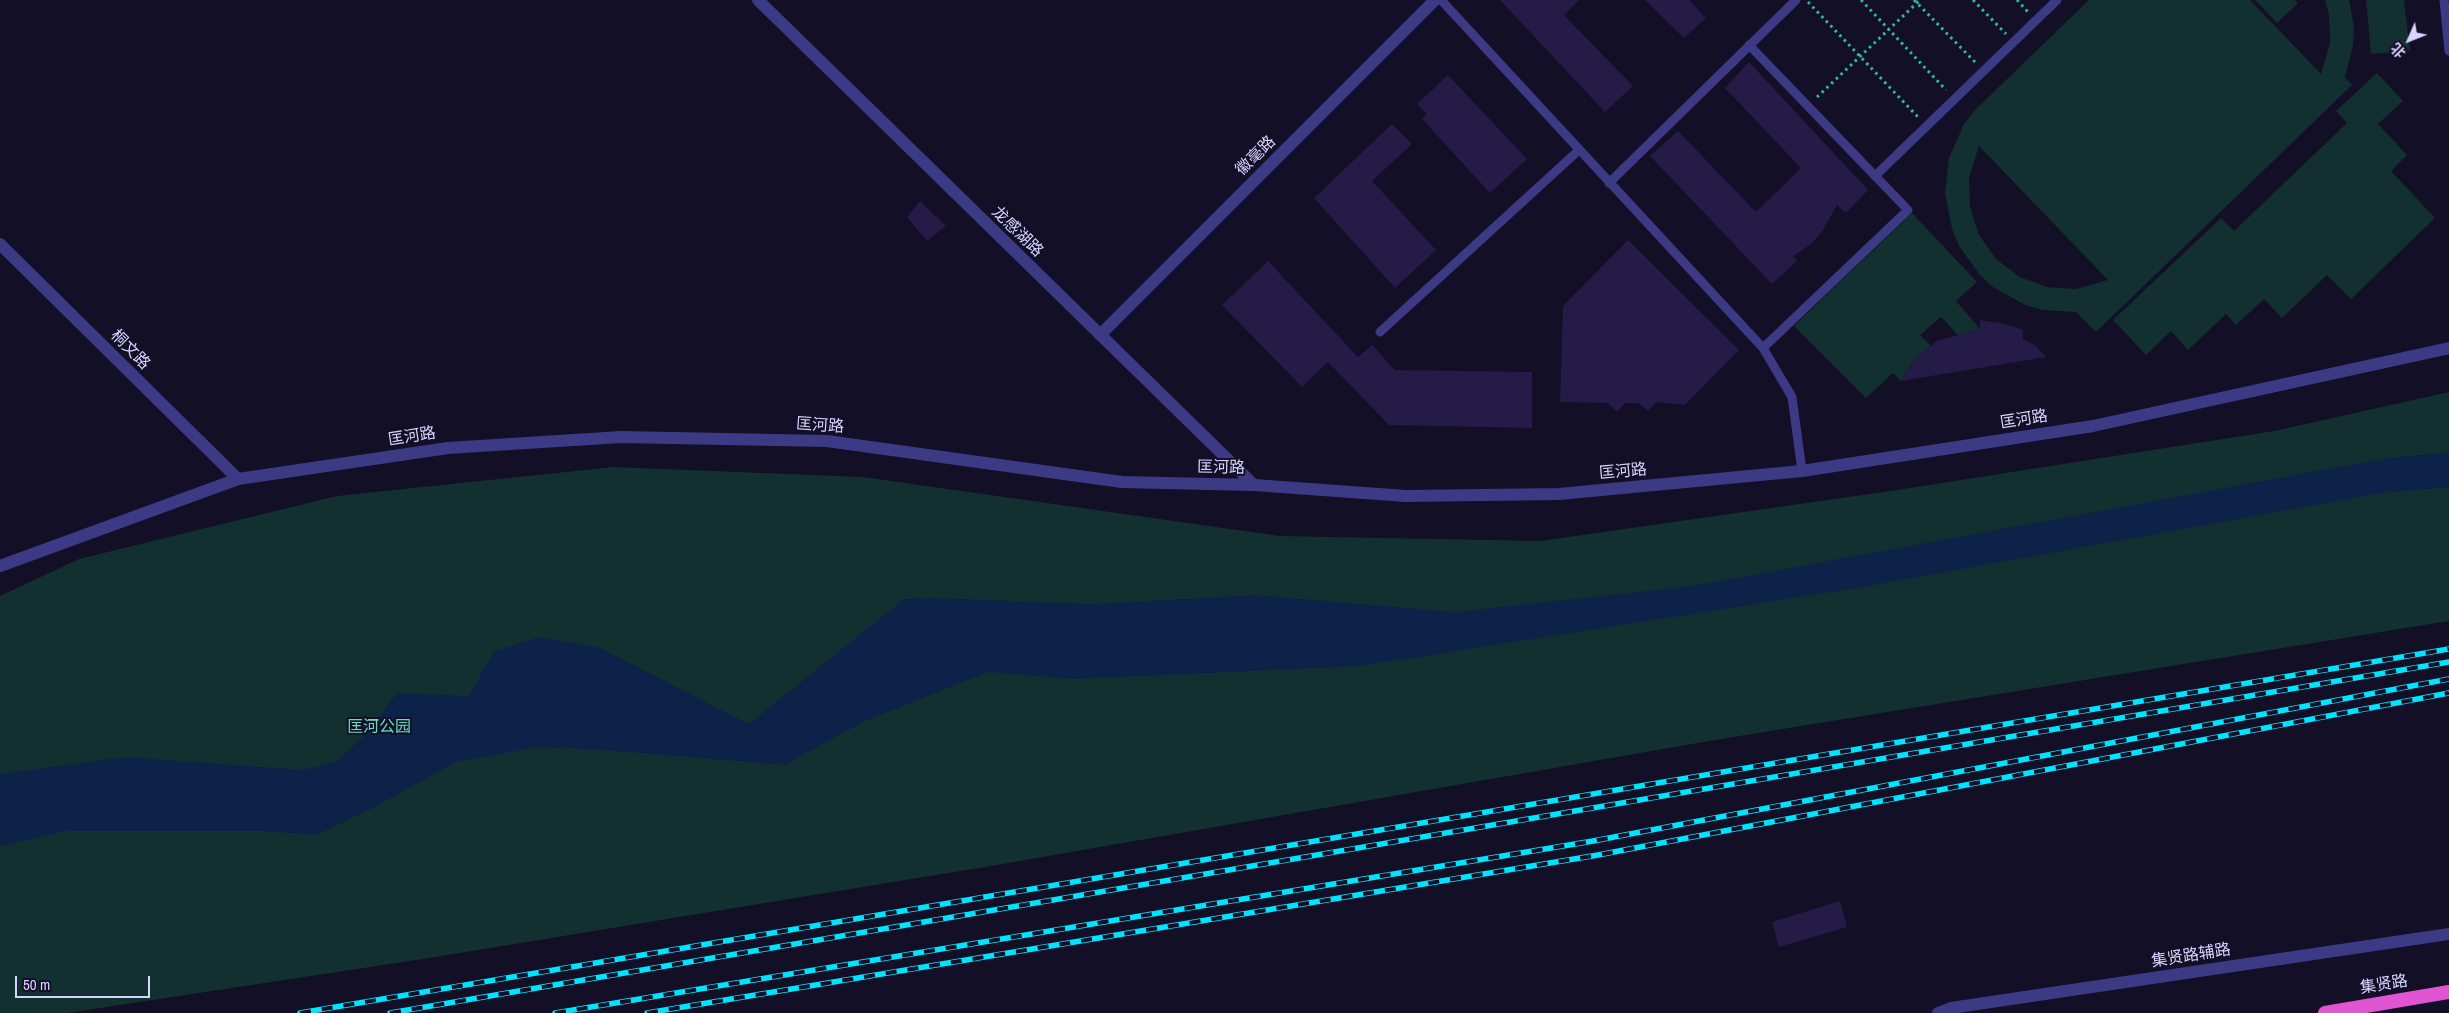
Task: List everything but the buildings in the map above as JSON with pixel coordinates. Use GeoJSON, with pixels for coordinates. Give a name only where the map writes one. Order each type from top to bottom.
{"type":"FeatureCollection","features":[{"type":"Feature","properties":{"kind":"highway","name":"集贤路"},"geometry":{"type":"LineString","coordinates":[[2325,1013],[2449,992]]}},
{"type":"Feature","properties":{"kind":"street","name":"龙感湖路"},"geometry":{"type":"LineString","coordinates":[[758,0],[1254,485]]}},
{"type":"Feature","properties":{"kind":"street","name":"徽毫路"},"geometry":{"type":"LineString","coordinates":[[1100,336],[1435,0]]}},
{"type":"Feature","properties":{"kind":"street","name":"桐文路"},"geometry":{"type":"LineString","coordinates":[[0,244],[238,479]]}},
{"type":"Feature","properties":{"kind":"street","name":"匡河路"},"geometry":{"type":"LineString","coordinates":[[0,566],[238,479],[448,448],[621,437],[827,441],[1122,482],[1254,485],[1406,496],[1559,494],[1802,471],[2093,426],[2449,348]]}},
{"type":"Feature","properties":{"kind":"street","name":"集贤路辅路"},"geometry":{"type":"LineString","coordinates":[[1938,1013],[1951,1008],[2449,934]]}},
{"type":"Feature","properties":{"kind":"lane"},"geometry":{"type":"LineString","coordinates":[[1441,0],[1763,348],[1792,397],[1802,471]]}},
{"type":"Feature","properties":{"kind":"lane"},"geometry":{"type":"LineString","coordinates":[[1609,183],[1796,0]]}},
{"type":"Feature","properties":{"kind":"lane"},"geometry":{"type":"LineString","coordinates":[[1875,176],[2057,0]]}},
{"type":"Feature","properties":{"kind":"lane"},"geometry":{"type":"LineString","coordinates":[[2444,0],[2449,51]]}},
{"type":"Feature","properties":{"kind":"lane"},"geometry":{"type":"LineString","coordinates":[[1749,45],[1908,210],[1763,348]]}},
{"type":"Feature","properties":{"kind":"lane"},"geometry":{"type":"LineString","coordinates":[[1380,332],[1579,150]]}},
{"type":"Feature","properties":{"kind":"path"},"geometry":{"type":"LineString","coordinates":[[1806,0],[1927,126]]}},
{"type":"Feature","properties":{"kind":"path"},"geometry":{"type":"LineString","coordinates":[[1861,0],[1955,99]]}},
{"type":"Feature","properties":{"kind":"path"},"geometry":{"type":"LineString","coordinates":[[1973,0],[2014,42]]}},
{"type":"Feature","properties":{"kind":"path"},"geometry":{"type":"LineString","coordinates":[[1808,106],[1917,1],[1983,71]]}},
{"type":"Feature","properties":{"kind":"green space"},"geometry":{"type":"Polygon","coordinates":[[[2089,0],[2250,0],[2321,74],[2330,43],[2329,15],[2325,0],[2349,0],[2354,28],[2353,45],[2345,77],[2352,85],[2096,332],[2076,312],[2042,310],[2025,305],[1993,287],[1980,275],[1959,246],[1952,229],[1945,193],[1949,158],[1964,124],[1975,110],[2089,0]],[[1979,146],[1969,178],[1970,207],[1979,235],[1996,259],[2020,277],[2047,287],[2076,289],[2108,280],[1979,146]]]}},
{"type":"Feature","properties":{"kind":"green space"},"geometry":{"type":"Polygon","coordinates":[[[2255,0],[2295,0],[2298,3],[2277,23],[2255,0]]]}},
{"type":"Feature","properties":{"kind":"green space"},"geometry":{"type":"Polygon","coordinates":[[[2366,0],[2404,0],[2410,51],[2371,54],[2366,0]]]}},
{"type":"Feature","properties":{"kind":"green space"},"geometry":{"type":"Polygon","coordinates":[[[2377,73],[2403,101],[2378,124],[2407,155],[2391,171],[2435,218],[2351,299],[2327,275],[2282,318],[2264,299],[2236,325],[2226,314],[2188,350],[2171,331],[2146,355],[2113,320],[2221,218],[2234,231],[2347,123],[2336,111],[2377,73]]]}},
{"type":"Feature","properties":{"kind":"green space"},"geometry":{"type":"Polygon","coordinates":[[[1912,213],[1977,282],[1956,301],[1980,329],[1958,335],[1941,317],[1920,335],[1931,346],[1915,358],[1901,381],[1893,373],[1866,398],[1794,326],[1912,213]]]}},
{"type":"Feature","properties":{"kind":"green space","name":"匡河公园"},"geometry":{"type":"Polygon","coordinates":[[[2449,392],[2449,621],[1715,740],[991,866],[423,959],[67,1013],[0,1013],[0,596],[79,559],[337,496],[613,467],[863,477],[1280,536],[1540,541],[1897,490],[2274,431],[2449,392]]]}},
{"type":"Feature","properties":{"kind":"water"},"geometry":{"type":"Polygon","coordinates":[[[2449,452],[2449,487],[2382,493],[1857,588],[1361,666],[1074,679],[988,672],[863,722],[784,765],[605,750],[538,747],[456,762],[371,809],[316,835],[264,831],[66,831],[0,846],[0,774],[125,757],[303,770],[336,762],[367,733],[397,693],[469,696],[494,651],[540,637],[598,647],[749,724],[904,599],[931,598],[1095,604],[1255,595],[1455,612],[1692,586],[2388,458],[2449,452]]]}},
{"type":"Feature","properties":{"kind":"railway"},"geometry":{"type":"LineString","coordinates":[[300,1013],[2449,649]]}},
{"type":"Feature","properties":{"kind":"railway"},"geometry":{"type":"LineString","coordinates":[[390,1013],[2449,662]]}},
{"type":"Feature","properties":{"kind":"railway"},"geometry":{"type":"LineString","coordinates":[[555,1013],[1593,841],[2449,679]]}},
{"type":"Feature","properties":{"kind":"railway"},"geometry":{"type":"LineString","coordinates":[[647,1013],[1598,855],[2449,693]]}}]}
